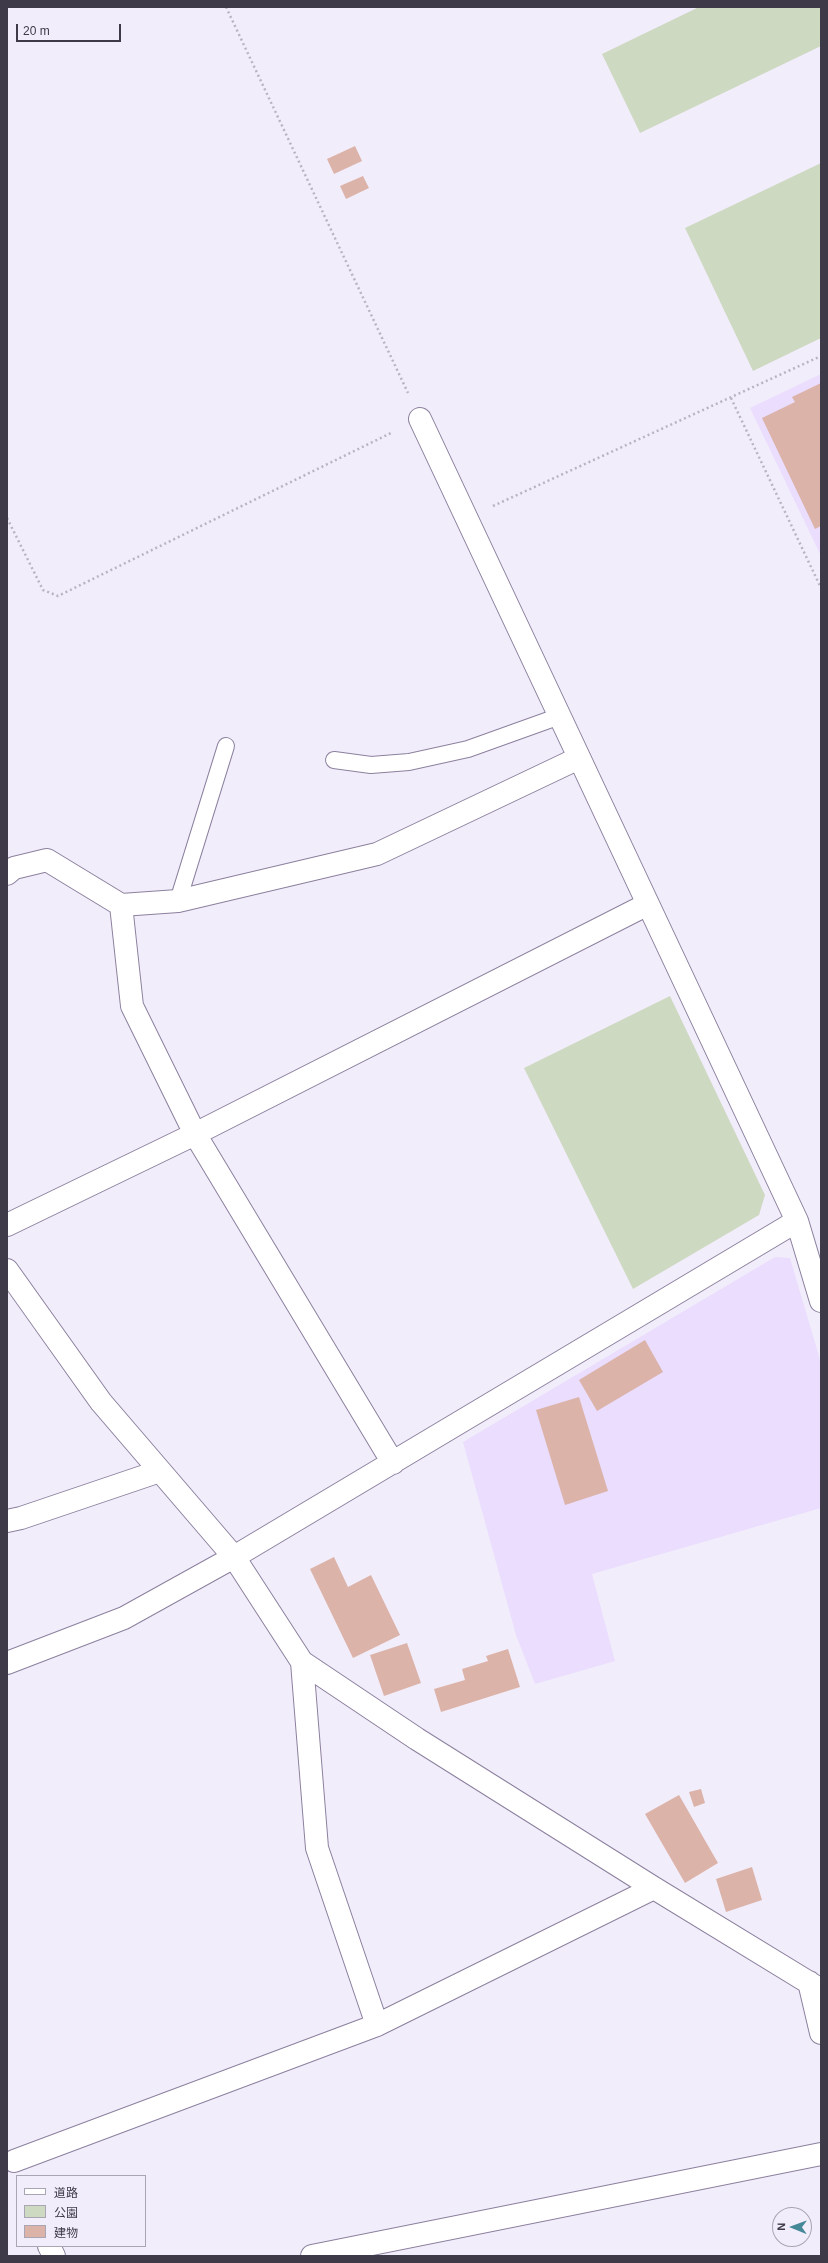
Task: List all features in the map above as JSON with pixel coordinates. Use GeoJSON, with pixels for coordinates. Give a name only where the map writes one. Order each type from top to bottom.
{"type":"FeatureCollection","features":[{"type":"Feature","properties":{"kind":"street"},"geometry":{"type":"LineString","coordinates":[[420,419],[797,1221],[821,1301]]}},
{"type":"Feature","properties":{"kind":"street"},"geometry":{"type":"LineString","coordinates":[[7,874],[14,868],[47,860],[121,905],[178,901],[377,854],[580,758]]}},
{"type":"Feature","properties":{"kind":"street"},"geometry":{"type":"LineString","coordinates":[[7,1225],[195,1134],[648,904]]}},
{"type":"Feature","properties":{"kind":"street"},"geometry":{"type":"LineString","coordinates":[[121,905],[132,1006],[195,1134],[392,1463]]}},
{"type":"Feature","properties":{"kind":"street"},"geometry":{"type":"LineString","coordinates":[[7,1663],[124,1618],[234,1557],[797,1221]]}},
{"type":"Feature","properties":{"kind":"street"},"geometry":{"type":"LineString","coordinates":[[7,1270],[101,1402],[234,1557],[302,1662],[417,1739],[654,1888],[815,1986],[821,2033]]}},
{"type":"Feature","properties":{"kind":"street"},"geometry":{"type":"LineString","coordinates":[[7,1521],[21,1518],[160,1471]]}},
{"type":"Feature","properties":{"kind":"street"},"geometry":{"type":"LineString","coordinates":[[302,1662],[317,1848],[378,2024]]}},
{"type":"Feature","properties":{"kind":"street"},"geometry":{"type":"LineString","coordinates":[[14,2161],[378,2024],[654,1888]]}},
{"type":"Feature","properties":{"kind":"street"},"geometry":{"type":"LineString","coordinates":[[312,2256],[821,2154]]}},
{"type":"Feature","properties":{"kind":"street"},"geometry":{"type":"LineString","coordinates":[[50,2247],[54,2256]]}},
{"type":"Feature","properties":{"kind":"lane"},"geometry":{"type":"LineString","coordinates":[[334,760],[371,765],[409,762],[468,749],[560,716]]}},
{"type":"Feature","properties":{"kind":"lane"},"geometry":{"type":"LineString","coordinates":[[178,901],[226,746]]}},
{"type":"Feature","properties":{"kind":"path"},"geometry":{"type":"LineString","coordinates":[[7,518],[43,590],[58,596],[420,419],[226,7]]}},
{"type":"Feature","properties":{"kind":"path"},"geometry":{"type":"LineString","coordinates":[[467,518],[821,356]]}},
{"type":"Feature","properties":{"kind":"path"},"geometry":{"type":"LineString","coordinates":[[731,398],[821,588]]}},
{"type":"Feature","properties":{"kind":"shaded area"},"geometry":{"type":"Polygon","coordinates":[[[821,374],[821,556],[750,408],[821,374]]]}},
{"type":"Feature","properties":{"kind":"shaded area"},"geometry":{"type":"Polygon","coordinates":[[[775,1257],[790,1258],[821,1363],[821,1508],[592,1574],[615,1661],[535,1684],[516,1635],[463,1442],[775,1257]]]}},
{"type":"Feature","properties":{"kind":"green space"},"geometry":{"type":"Polygon","coordinates":[[[699,7],[821,7],[821,46],[640,133],[602,54],[699,7]]]}},
{"type":"Feature","properties":{"kind":"green space"},"geometry":{"type":"Polygon","coordinates":[[[821,163],[821,338],[753,371],[685,228],[821,163]]]}},
{"type":"Feature","properties":{"kind":"green space"},"geometry":{"type":"Polygon","coordinates":[[[670,996],[765,1195],[759,1215],[633,1289],[524,1068],[670,996]]]}},
{"type":"Feature","properties":{"kind":"building"},"geometry":{"type":"Polygon","coordinates":[[[355,146],[362,161],[334,174],[327,159],[355,146]]]}},
{"type":"Feature","properties":{"kind":"building"},"geometry":{"type":"Polygon","coordinates":[[[363,176],[369,188],[346,199],[340,186],[363,176]]]}},
{"type":"Feature","properties":{"kind":"building"},"geometry":{"type":"Polygon","coordinates":[[[821,383],[821,526],[815,529],[762,418],[795,402],[792,397],[821,383]]]}},
{"type":"Feature","properties":{"kind":"building"},"geometry":{"type":"Polygon","coordinates":[[[645,1340],[663,1372],[597,1411],[579,1380],[645,1340]]]}},
{"type":"Feature","properties":{"kind":"building"},"geometry":{"type":"Polygon","coordinates":[[[579,1397],[608,1491],[565,1505],[536,1410],[579,1397]]]}},
{"type":"Feature","properties":{"kind":"building"},"geometry":{"type":"Polygon","coordinates":[[[334,1557],[348,1587],[371,1575],[400,1635],[353,1658],[310,1569],[334,1557]]]}},
{"type":"Feature","properties":{"kind":"building"},"geometry":{"type":"Polygon","coordinates":[[[407,1643],[421,1683],[384,1696],[370,1655],[407,1643]]]}},
{"type":"Feature","properties":{"kind":"building"},"geometry":{"type":"Polygon","coordinates":[[[508,1649],[520,1687],[441,1712],[434,1689],[465,1680],[462,1669],[488,1661],[486,1656],[508,1649]]]}},
{"type":"Feature","properties":{"kind":"building"},"geometry":{"type":"Polygon","coordinates":[[[701,1789],[705,1803],[694,1807],[689,1792],[701,1789]]]}},
{"type":"Feature","properties":{"kind":"building"},"geometry":{"type":"Polygon","coordinates":[[[679,1795],[718,1863],[685,1883],[645,1814],[679,1795]]]}},
{"type":"Feature","properties":{"kind":"building"},"geometry":{"type":"Polygon","coordinates":[[[752,1867],[762,1900],[726,1912],[716,1879],[752,1867]]]}}]}
